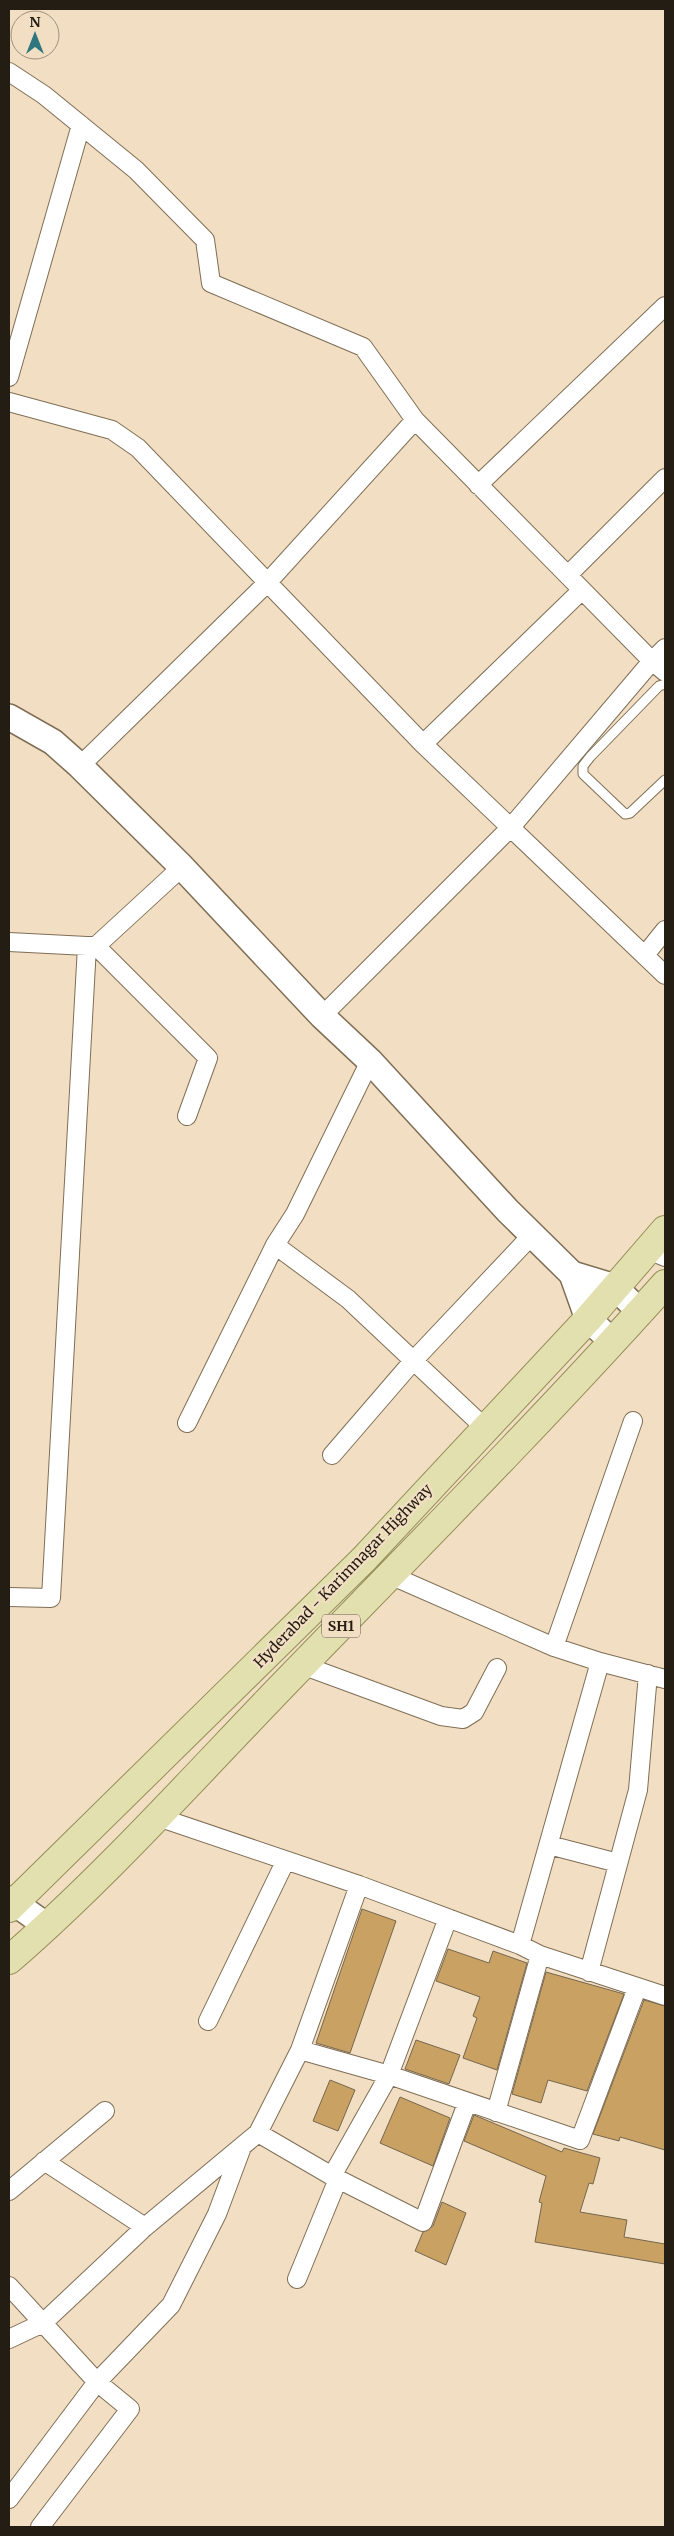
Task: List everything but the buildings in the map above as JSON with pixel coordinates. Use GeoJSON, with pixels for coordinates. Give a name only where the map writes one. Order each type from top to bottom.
{"type":"FeatureCollection","features":[{"type":"Feature","properties":{"kind":"main road","name":"Hyderabad - Karimnagar Highway"},"geometry":{"type":"LineString","coordinates":[[11,1903],[364,1559],[588,1319],[615,1287],[660,1246]]}},
{"type":"Feature","properties":{"kind":"main road","name":"SH1"},"geometry":{"type":"LineString","coordinates":[[9,1960],[47,1926],[156,1816],[512,1450],[665,1284]]}},
{"type":"Feature","properties":{"kind":"street"},"geometry":{"type":"LineString","coordinates":[[9,72],[44,95],[136,170],[204,240],[211,283],[363,347],[415,420],[659,666]]}},
{"type":"Feature","properties":{"kind":"street"},"geometry":{"type":"LineString","coordinates":[[9,377],[81,125]]}},
{"type":"Feature","properties":{"kind":"street"},"geometry":{"type":"LineString","coordinates":[[478,485],[665,306]]}},
{"type":"Feature","properties":{"kind":"street"},"geometry":{"type":"LineString","coordinates":[[9,402],[112,430],[138,448],[423,744],[512,826],[665,975]]}},
{"type":"Feature","properties":{"kind":"street"},"geometry":{"type":"LineString","coordinates":[[80,766],[268,582],[415,420]]}},
{"type":"Feature","properties":{"kind":"street"},"geometry":{"type":"LineString","coordinates":[[568,575],[665,478]]}},
{"type":"Feature","properties":{"kind":"street"},"geometry":{"type":"LineString","coordinates":[[423,744],[582,590]]}},
{"type":"Feature","properties":{"kind":"street"},"geometry":{"type":"LineString","coordinates":[[322,1016],[512,826],[659,666],[665,648]]}},
{"type":"Feature","properties":{"kind":"street"},"geometry":{"type":"LineString","coordinates":[[9,717],[53,742],[80,766],[182,867],[322,1016],[370,1061],[532,1235],[572,1274],[588,1319],[613,1342]]}},
{"type":"Feature","properties":{"kind":"street"},"geometry":{"type":"LineString","coordinates":[[9,1597],[51,1598],[92,946],[182,867]]}},
{"type":"Feature","properties":{"kind":"street"},"geometry":{"type":"LineString","coordinates":[[645,955],[665,930]]}},
{"type":"Feature","properties":{"kind":"street"},"geometry":{"type":"LineString","coordinates":[[9,942],[92,946],[208,1058],[187,1116]]}},
{"type":"Feature","properties":{"kind":"street"},"geometry":{"type":"LineString","coordinates":[[187,1422],[275,1244],[295,1214],[370,1061]]}},
{"type":"Feature","properties":{"kind":"street"},"geometry":{"type":"LineString","coordinates":[[332,1455],[412,1361],[532,1235]]}},
{"type":"Feature","properties":{"kind":"street"},"geometry":{"type":"LineString","coordinates":[[275,1244],[348,1299],[485,1428]]}},
{"type":"Feature","properties":{"kind":"street"},"geometry":{"type":"LineString","coordinates":[[572,1274],[615,1287],[640,1312]]}},
{"type":"Feature","properties":{"kind":"street"},"geometry":{"type":"LineString","coordinates":[[554,1647],[633,1421]]}},
{"type":"Feature","properties":{"kind":"street"},"geometry":{"type":"LineString","coordinates":[[390,1575],[554,1647],[600,1662],[665,1679]]}},
{"type":"Feature","properties":{"kind":"street"},"geometry":{"type":"LineString","coordinates":[[520,1945],[600,1662]]}},
{"type":"Feature","properties":{"kind":"street"},"geometry":{"type":"LineString","coordinates":[[302,1665],[441,1716],[463,1719],[474,1712],[497,1668]]}},
{"type":"Feature","properties":{"kind":"street"},"geometry":{"type":"LineString","coordinates":[[589,1972],[638,1790],[648,1674]]}},
{"type":"Feature","properties":{"kind":"street"},"geometry":{"type":"LineString","coordinates":[[156,1816],[285,1862],[359,1885],[520,1945],[540,1955],[665,1996]]}},
{"type":"Feature","properties":{"kind":"street"},"geometry":{"type":"LineString","coordinates":[[549,1845],[618,1862]]}},
{"type":"Feature","properties":{"kind":"street"},"geometry":{"type":"LineString","coordinates":[[208,2021],[285,1862]]}},
{"type":"Feature","properties":{"kind":"street"},"geometry":{"type":"LineString","coordinates":[[9,2339],[42,2323],[146,2227],[258,2133],[300,2050],[359,1885]]}},
{"type":"Feature","properties":{"kind":"street"},"geometry":{"type":"LineString","coordinates":[[11,1903],[47,1926]]}},
{"type":"Feature","properties":{"kind":"street"},"geometry":{"type":"LineString","coordinates":[[298,2280],[335,2178],[389,2075],[448,1918]]}},
{"type":"Feature","properties":{"kind":"street"},"geometry":{"type":"LineString","coordinates":[[496,2112],[540,1955]]}},
{"type":"Feature","properties":{"kind":"street"},"geometry":{"type":"LineString","coordinates":[[300,2050],[389,2075],[580,2140],[638,1988]]}},
{"type":"Feature","properties":{"kind":"street"},"geometry":{"type":"LineString","coordinates":[[258,2133],[335,2178],[422,2222],[467,2103]]}},
{"type":"Feature","properties":{"kind":"street"},"geometry":{"type":"LineString","coordinates":[[9,2190],[105,2111]]}},
{"type":"Feature","properties":{"kind":"street"},"geometry":{"type":"LineString","coordinates":[[9,2499],[97,2382],[171,2305],[217,2214],[243,2146]]}},
{"type":"Feature","properties":{"kind":"street"},"geometry":{"type":"LineString","coordinates":[[44,2161],[146,2227]]}},
{"type":"Feature","properties":{"kind":"street"},"geometry":{"type":"LineString","coordinates":[[9,2286],[97,2382],[130,2409],[40,2527]]}},
{"type":"Feature","properties":{"kind":"lane"},"geometry":{"type":"LineString","coordinates":[[665,684],[659,686],[590,756],[583,766],[583,774],[625,814],[630,813],[665,780]]}}]}
